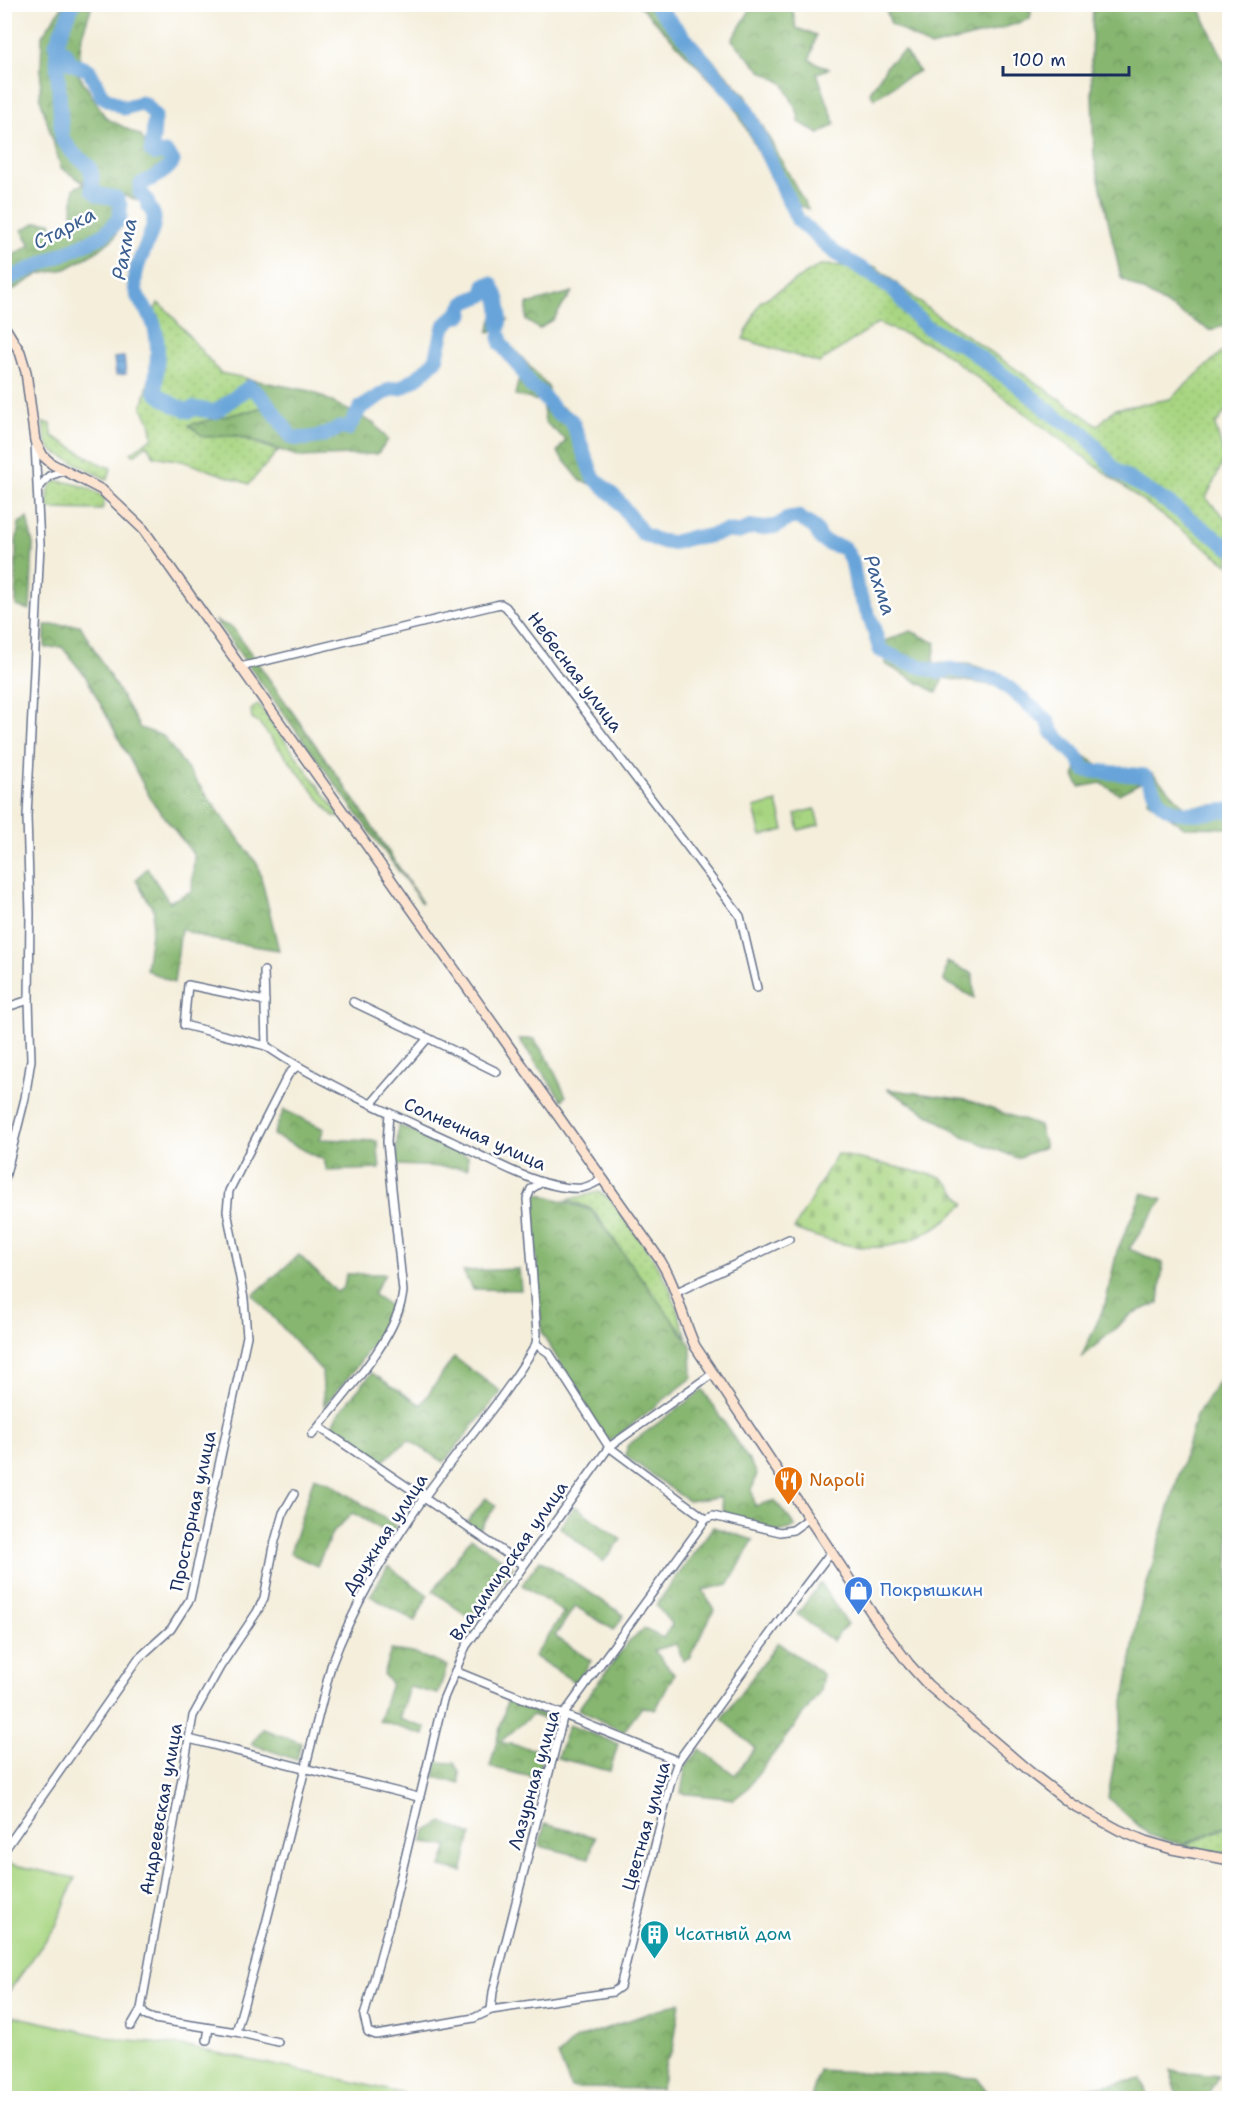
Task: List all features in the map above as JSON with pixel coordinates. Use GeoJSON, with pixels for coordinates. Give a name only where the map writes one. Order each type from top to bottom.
{"type":"FeatureCollection","features":[{"type":"Feature","properties":{"kind":"street"},"geometry":{"type":"LineString","coordinates":[[4,1182],[25,1098],[31,1059],[27,817],[40,544],[35,441],[26,372],[20,352],[6,332]]}},
{"type":"Feature","properties":{"kind":"street"},"geometry":{"type":"LineString","coordinates":[[35,441],[43,456],[52,464],[102,490],[143,529],[660,1260],[677,1293],[695,1346],[712,1374],[879,1624],[909,1664],[928,1685],[1071,1804],[1119,1830],[1172,1848],[1230,1860]]}},
{"type":"Feature","properties":{"kind":"street"},"geometry":{"type":"LineString","coordinates":[[38,489],[56,472],[66,470]]}},
{"type":"Feature","properties":{"kind":"street","name":"Небесная улица"},"geometry":{"type":"LineString","coordinates":[[240,667],[496,604],[506,607],[740,916],[757,988]]}},
{"type":"Feature","properties":{"kind":"street"},"geometry":{"type":"LineString","coordinates":[[264,971],[266,1046]]}},
{"type":"Feature","properties":{"kind":"street","name":"Солнечная улица"},"geometry":{"type":"LineString","coordinates":[[265,1000],[188,985],[184,1025],[266,1046],[297,1066],[389,1113],[515,1172],[542,1182],[580,1188],[602,1179]]}},
{"type":"Feature","properties":{"kind":"street"},"geometry":{"type":"LineString","coordinates":[[4,1008],[29,1000]]}},
{"type":"Feature","properties":{"kind":"street"},"geometry":{"type":"LineString","coordinates":[[353,1002],[497,1072]]}},
{"type":"Feature","properties":{"kind":"street","name":"Солнечная улица"},"geometry":{"type":"LineString","coordinates":[[371,1104],[428,1038]]}},
{"type":"Feature","properties":{"kind":"street","name":"Просторная улица"},"geometry":{"type":"LineString","coordinates":[[4,1851],[138,1659],[171,1629],[190,1599],[247,1336],[244,1299],[227,1211],[229,1191],[288,1075],[297,1066]]}},
{"type":"Feature","properties":{"kind":"street"},"geometry":{"type":"LineString","coordinates":[[312,1435],[371,1360],[395,1322],[402,1306],[403,1291],[387,1142],[389,1113]]}},
{"type":"Feature","properties":{"kind":"street"},"geometry":{"type":"LineString","coordinates":[[542,1182],[531,1189],[526,1199],[536,1344],[549,1353],[609,1447],[706,1519],[713,1516],[780,1532],[793,1530],[808,1519]]}},
{"type":"Feature","properties":{"kind":"street"},"geometry":{"type":"LineString","coordinates":[[677,1293],[789,1239]]}},
{"type":"Feature","properties":{"kind":"street","name":"Дружная улица"},"geometry":{"type":"LineString","coordinates":[[236,2032],[331,1666],[342,1636],[362,1594],[390,1547],[424,1498],[492,1410],[536,1344]]}},
{"type":"Feature","properties":{"kind":"street","name":"Владимирская улица"},"geometry":{"type":"LineString","coordinates":[[492,2010],[474,2018],[376,2036],[368,2032],[364,2016],[390,1921],[443,1700],[466,1646],[609,1447],[712,1374]]}},
{"type":"Feature","properties":{"kind":"street"},"geometry":{"type":"LineString","coordinates":[[319,1427],[523,1565]]}},
{"type":"Feature","properties":{"kind":"street","name":"Андреевская улица"},"geometry":{"type":"LineString","coordinates":[[141,2009],[193,1716],[220,1667],[264,1598],[283,1513],[294,1494]]}},
{"type":"Feature","properties":{"kind":"street","name":"Лазурная улица"},"geometry":{"type":"LineString","coordinates":[[492,2010],[493,1992],[564,1714],[706,1519]]}},
{"type":"Feature","properties":{"kind":"street","name":"Цветная улица"},"geometry":{"type":"LineString","coordinates":[[492,2010],[613,1992],[620,1987],[670,1781],[678,1761],[831,1552]]}},
{"type":"Feature","properties":{"kind":"street"},"geometry":{"type":"LineString","coordinates":[[455,1671],[678,1761]]}},
{"type":"Feature","properties":{"kind":"street"},"geometry":{"type":"LineString","coordinates":[[189,1739],[264,1760],[418,1797]]}},
{"type":"Feature","properties":{"kind":"street"},"geometry":{"type":"LineString","coordinates":[[131,2026],[141,2009],[146,2016],[154,2019],[236,2032],[278,2042]]}},
{"type":"Feature","properties":{"kind":"street"},"geometry":{"type":"LineString","coordinates":[[207,2040],[209,2028]]}},
{"type":"Feature","properties":{"kind":"green space"},"geometry":{"type":"Polygon","coordinates":[[[63,5],[92,5],[82,36],[77,72],[106,118],[141,136],[149,151],[157,156],[165,157],[167,166],[137,186],[141,201],[84,183],[61,168],[40,98],[42,36],[63,5]]]}},
{"type":"Feature","properties":{"kind":"green space"},"geometry":{"type":"Polygon","coordinates":[[[639,5],[662,5],[746,96],[808,209],[783,199],[732,102],[639,5]]]}},
{"type":"Feature","properties":{"kind":"green space"},"geometry":{"type":"Polygon","coordinates":[[[753,5],[792,5],[796,28],[816,35],[810,60],[829,69],[817,73],[835,124],[819,134],[799,122],[798,113],[783,83],[761,71],[732,40],[753,5]]]}},
{"type":"Feature","properties":{"kind":"green space"},"geometry":{"type":"Polygon","coordinates":[[[884,5],[1032,5],[1030,19],[991,32],[930,47],[891,24],[884,5]]]}},
{"type":"Feature","properties":{"kind":"green space"},"geometry":{"type":"Polygon","coordinates":[[[1093,5],[1199,5],[1229,71],[1229,323],[1211,331],[1121,278],[1094,157],[1091,61],[1093,5]]]}},
{"type":"Feature","properties":{"kind":"green space"},"geometry":{"type":"Polygon","coordinates":[[[904,51],[919,71],[874,99],[870,92],[888,64],[904,51]]]}},
{"type":"Feature","properties":{"kind":"green space"},"geometry":{"type":"Polygon","coordinates":[[[83,184],[116,202],[123,214],[115,237],[98,251],[66,269],[39,274],[5,295],[5,260],[31,245],[22,230],[37,222],[51,222],[55,236],[71,226],[74,188],[83,184]]]}},
{"type":"Feature","properties":{"kind":"green space"},"geometry":{"type":"Polygon","coordinates":[[[820,265],[876,267],[932,312],[1098,425],[1115,409],[1170,399],[1223,351],[1229,351],[1229,407],[1215,425],[1225,458],[1206,498],[1229,522],[1229,565],[936,347],[878,323],[819,363],[743,339],[760,302],[820,265]]]}},
{"type":"Feature","properties":{"kind":"green space"},"geometry":{"type":"Polygon","coordinates":[[[572,292],[553,320],[539,329],[526,320],[527,304],[572,292]]]}},
{"type":"Feature","properties":{"kind":"green space"},"geometry":{"type":"Polygon","coordinates":[[[158,303],[169,312],[220,373],[246,378],[244,386],[262,394],[272,405],[189,425],[204,437],[236,436],[278,451],[249,484],[182,461],[154,456],[147,445],[134,455],[131,453],[153,437],[150,421],[142,408],[150,376],[160,370],[159,336],[153,314],[158,303]]]}},
{"type":"Feature","properties":{"kind":"green space"},"geometry":{"type":"Polygon","coordinates":[[[493,317],[508,320],[497,330],[488,332],[493,317]]]}},
{"type":"Feature","properties":{"kind":"green space"},"geometry":{"type":"Polygon","coordinates":[[[515,350],[549,388],[547,398],[573,414],[580,453],[594,485],[581,481],[557,452],[566,440],[545,422],[542,402],[515,395],[519,377],[515,350]]]}},
{"type":"Feature","properties":{"kind":"green space"},"geometry":{"type":"Polygon","coordinates":[[[247,379],[311,391],[375,424],[388,440],[377,454],[300,457],[236,435],[204,437],[189,425],[273,405],[263,392],[245,384],[247,379]]]}},
{"type":"Feature","properties":{"kind":"green space"},"geometry":{"type":"Polygon","coordinates":[[[43,423],[51,424],[52,436],[111,468],[108,480],[52,451],[46,441],[43,423]]]}},
{"type":"Feature","properties":{"kind":"green space"},"geometry":{"type":"Polygon","coordinates":[[[56,481],[76,484],[99,494],[105,498],[102,510],[49,509],[49,490],[56,481]]]}},
{"type":"Feature","properties":{"kind":"green space"},"geometry":{"type":"Polygon","coordinates":[[[27,518],[33,544],[30,610],[16,606],[16,543],[19,523],[27,518]]]}},
{"type":"Feature","properties":{"kind":"green space"},"geometry":{"type":"Polygon","coordinates":[[[216,621],[233,628],[358,805],[422,903],[216,621]]]}},
{"type":"Feature","properties":{"kind":"green space"},"geometry":{"type":"Polygon","coordinates":[[[45,625],[80,625],[140,728],[163,736],[258,865],[279,950],[209,939],[181,929],[174,983],[146,970],[154,911],[136,880],[147,868],[169,902],[192,891],[194,855],[152,801],[86,677],[62,647],[45,648],[45,625]]]}},
{"type":"Feature","properties":{"kind":"green space"},"geometry":{"type":"Polygon","coordinates":[[[911,631],[936,643],[933,663],[968,664],[985,669],[998,686],[943,678],[937,693],[885,664],[884,641],[911,631]]]}},
{"type":"Feature","properties":{"kind":"green space"},"geometry":{"type":"Polygon","coordinates":[[[258,704],[341,817],[333,816],[259,723],[252,719],[251,710],[258,704]]]}},
{"type":"Feature","properties":{"kind":"green space"},"geometry":{"type":"Polygon","coordinates":[[[1082,754],[1103,768],[1131,771],[1142,782],[1119,794],[1101,783],[1080,787],[1074,777],[1082,754]]]}},
{"type":"Feature","properties":{"kind":"green space"},"geometry":{"type":"Polygon","coordinates":[[[1152,773],[1185,807],[1229,804],[1229,828],[1184,827],[1148,801],[1152,773]]]}},
{"type":"Feature","properties":{"kind":"green space"},"geometry":{"type":"Polygon","coordinates":[[[777,802],[784,830],[761,836],[754,808],[777,802]]]}},
{"type":"Feature","properties":{"kind":"green space"},"geometry":{"type":"Polygon","coordinates":[[[815,809],[819,825],[799,830],[795,814],[815,809]]]}},
{"type":"Feature","properties":{"kind":"green space"},"geometry":{"type":"Polygon","coordinates":[[[947,962],[973,974],[974,998],[944,981],[947,962]]]}},
{"type":"Feature","properties":{"kind":"green space"},"geometry":{"type":"Polygon","coordinates":[[[519,1039],[534,1039],[548,1059],[566,1096],[562,1100],[519,1039]]]}},
{"type":"Feature","properties":{"kind":"green space"},"geometry":{"type":"Polygon","coordinates":[[[887,1089],[967,1100],[1039,1126],[1045,1147],[1017,1158],[965,1137],[887,1089]]]}},
{"type":"Feature","properties":{"kind":"green space"},"geometry":{"type":"Polygon","coordinates":[[[284,1110],[324,1129],[320,1139],[377,1141],[380,1169],[327,1171],[324,1160],[273,1135],[284,1110]]]}},
{"type":"Feature","properties":{"kind":"green space"},"geometry":{"type":"Polygon","coordinates":[[[398,1125],[468,1156],[468,1168],[396,1165],[398,1125]]]}},
{"type":"Feature","properties":{"kind":"green space"},"geometry":{"type":"Polygon","coordinates":[[[837,1154],[941,1177],[965,1204],[940,1225],[918,1237],[883,1247],[849,1245],[794,1229],[837,1154]]]}},
{"type":"Feature","properties":{"kind":"green space"},"geometry":{"type":"Polygon","coordinates":[[[598,1192],[609,1198],[650,1253],[669,1286],[687,1338],[652,1294],[592,1209],[567,1200],[598,1192]]]}},
{"type":"Feature","properties":{"kind":"green space"},"geometry":{"type":"Polygon","coordinates":[[[537,1193],[591,1210],[691,1345],[692,1378],[608,1443],[542,1333],[533,1209],[537,1193]]]}},
{"type":"Feature","properties":{"kind":"green space"},"geometry":{"type":"Polygon","coordinates":[[[1142,1193],[1163,1199],[1129,1249],[1163,1263],[1159,1303],[1133,1313],[1081,1358],[1105,1305],[1117,1251],[1142,1193]]]}},
{"type":"Feature","properties":{"kind":"green space"},"geometry":{"type":"Polygon","coordinates":[[[299,1255],[337,1292],[344,1287],[346,1274],[385,1274],[373,1294],[396,1310],[355,1369],[324,1406],[322,1371],[253,1295],[299,1255]]]}},
{"type":"Feature","properties":{"kind":"green space"},"geometry":{"type":"Polygon","coordinates":[[[519,1269],[521,1290],[472,1289],[463,1271],[519,1269]]]}},
{"type":"Feature","properties":{"kind":"green space"},"geometry":{"type":"Polygon","coordinates":[[[454,1357],[501,1392],[444,1462],[409,1440],[383,1461],[332,1425],[340,1411],[372,1373],[421,1405],[454,1357]]]}},
{"type":"Feature","properties":{"kind":"green space"},"geometry":{"type":"Polygon","coordinates":[[[1229,1365],[1229,1825],[1182,1845],[1149,1835],[1108,1798],[1139,1611],[1196,1416],[1229,1365]]]}},
{"type":"Feature","properties":{"kind":"green space"},"geometry":{"type":"Polygon","coordinates":[[[703,1390],[757,1473],[752,1490],[755,1506],[775,1500],[796,1527],[779,1532],[725,1516],[720,1497],[688,1501],[626,1456],[627,1446],[703,1390]]]}},
{"type":"Feature","properties":{"kind":"green space"},"geometry":{"type":"Polygon","coordinates":[[[314,1477],[330,1483],[396,1526],[391,1535],[353,1513],[332,1533],[317,1566],[290,1553],[314,1477]]]}},
{"type":"Feature","properties":{"kind":"green space"},"geometry":{"type":"Polygon","coordinates":[[[486,1498],[496,1506],[479,1530],[467,1522],[486,1498]]]}},
{"type":"Feature","properties":{"kind":"green space"},"geometry":{"type":"Polygon","coordinates":[[[575,1506],[621,1540],[603,1562],[560,1527],[575,1506]]]}},
{"type":"Feature","properties":{"kind":"green space"},"geometry":{"type":"Polygon","coordinates":[[[713,1527],[753,1540],[729,1584],[703,1590],[714,1610],[689,1658],[683,1660],[676,1644],[654,1650],[674,1674],[656,1709],[642,1707],[623,1732],[578,1709],[629,1641],[644,1629],[663,1638],[672,1625],[656,1605],[713,1527]]]}},
{"type":"Feature","properties":{"kind":"green space"},"geometry":{"type":"Polygon","coordinates":[[[471,1538],[513,1567],[474,1621],[433,1591],[471,1538]]]}},
{"type":"Feature","properties":{"kind":"green space"},"geometry":{"type":"Polygon","coordinates":[[[540,1560],[624,1615],[614,1630],[575,1606],[555,1636],[591,1661],[576,1683],[534,1656],[564,1613],[522,1585],[540,1560]]]}},
{"type":"Feature","properties":{"kind":"green space"},"geometry":{"type":"Polygon","coordinates":[[[388,1566],[428,1595],[415,1621],[370,1596],[388,1566]]]}},
{"type":"Feature","properties":{"kind":"green space"},"geometry":{"type":"Polygon","coordinates":[[[821,1583],[847,1624],[833,1641],[797,1614],[821,1583]]]}},
{"type":"Feature","properties":{"kind":"green space"},"geometry":{"type":"Polygon","coordinates":[[[778,1642],[823,1674],[820,1692],[747,1789],[734,1799],[681,1793],[685,1768],[700,1749],[735,1775],[755,1748],[722,1719],[778,1642]]]}},
{"type":"Feature","properties":{"kind":"green space"},"geometry":{"type":"Polygon","coordinates":[[[391,1650],[413,1653],[447,1666],[438,1694],[409,1687],[399,1719],[426,1728],[424,1735],[379,1721],[391,1683],[383,1674],[391,1650]]]}},
{"type":"Feature","properties":{"kind":"green space"},"geometry":{"type":"Polygon","coordinates":[[[507,1701],[551,1718],[550,1721],[532,1715],[500,1742],[544,1751],[536,1778],[490,1767],[507,1701]]]}},
{"type":"Feature","properties":{"kind":"green space"},"geometry":{"type":"Polygon","coordinates":[[[569,1725],[618,1744],[610,1771],[557,1758],[569,1725]]]}},
{"type":"Feature","properties":{"kind":"green space"},"geometry":{"type":"Polygon","coordinates":[[[263,1729],[301,1743],[297,1760],[251,1744],[263,1729]]]}},
{"type":"Feature","properties":{"kind":"green space"},"geometry":{"type":"Polygon","coordinates":[[[436,1762],[454,1763],[459,1772],[460,1784],[435,1777],[436,1762]]]}},
{"type":"Feature","properties":{"kind":"green space"},"geometry":{"type":"Polygon","coordinates":[[[442,1822],[471,1835],[462,1872],[441,1867],[448,1846],[422,1843],[426,1831],[442,1822]]]}},
{"type":"Feature","properties":{"kind":"green space"},"geometry":{"type":"Polygon","coordinates":[[[545,1824],[595,1837],[589,1858],[539,1846],[545,1824]]]}},
{"type":"Feature","properties":{"kind":"green space"},"geometry":{"type":"Polygon","coordinates":[[[1229,1826],[1229,1854],[1183,1846],[1229,1826]]]}},
{"type":"Feature","properties":{"kind":"green space"},"geometry":{"type":"Polygon","coordinates":[[[5,1863],[75,1878],[56,1926],[5,1997],[5,1863]]]}},
{"type":"Feature","properties":{"kind":"green space"},"geometry":{"type":"Polygon","coordinates":[[[680,2002],[673,2050],[666,2061],[661,2089],[571,2088],[558,2056],[576,2039],[680,2002]]]}},
{"type":"Feature","properties":{"kind":"green space"},"geometry":{"type":"Polygon","coordinates":[[[5,2014],[120,2040],[183,2046],[421,2098],[5,2098],[5,2014]]]}},
{"type":"Feature","properties":{"kind":"green space"},"geometry":{"type":"Polygon","coordinates":[[[819,2070],[977,2078],[992,2098],[811,2098],[819,2070]]]}},
{"type":"Feature","properties":{"kind":"green space"},"geometry":{"type":"Polygon","coordinates":[[[1170,2071],[1218,2076],[1206,2098],[1179,2098],[1170,2071]]]}},
{"type":"Feature","properties":{"kind":"green space"},"geometry":{"type":"Polygon","coordinates":[[[1142,2079],[1148,2098],[1029,2098],[1142,2079]]]}},
{"type":"Feature","properties":{"kind":"water"},"geometry":{"type":"Polygon","coordinates":[[[124,357],[126,374],[116,375],[114,358],[124,357]]]}},
{"type":"Feature","properties":{"kind":"waterway","name":"Рахма"},"geometry":{"type":"LineString","coordinates":[[73,4],[56,44],[67,55],[70,63],[89,70],[102,96],[124,108],[141,103],[146,105],[155,116],[151,151],[156,154],[166,153],[173,161],[164,171],[141,184],[140,192],[147,200],[154,220],[135,277],[136,292],[151,317],[155,330],[157,339],[155,391],[162,397],[186,410],[190,411],[193,408],[215,412],[249,387],[267,403],[292,438],[318,437],[341,427],[348,429],[361,407],[391,389],[401,388],[419,376],[436,360],[444,326],[457,314],[459,316],[462,314],[461,308],[466,302],[483,295],[485,285],[491,284],[498,300],[499,327]]}},
{"type":"Feature","properties":{"kind":"waterway"},"geometry":{"type":"LineString","coordinates":[[655,4],[746,109],[798,220],[835,253],[897,293],[911,312],[928,328],[964,346],[1056,417],[1085,434],[1115,470],[1168,503],[1230,548]]}},
{"type":"Feature","properties":{"kind":"waterway","name":"Старка"},"geometry":{"type":"LineString","coordinates":[[4,281],[102,236],[120,219],[120,205],[116,198],[99,195],[92,189],[92,175],[89,166],[74,154],[62,139],[56,44]]}},
{"type":"Feature","properties":{"kind":"waterway","name":"Рахма"},"geometry":{"type":"LineString","coordinates":[[500,337],[501,344],[519,366],[531,386],[539,391],[556,412],[572,421],[593,477],[617,499],[643,534],[659,541],[672,543],[727,531],[739,532],[752,527],[777,526],[789,518],[798,517],[815,528],[821,539],[844,548],[852,561],[857,589],[872,623],[880,650],[905,662],[939,672],[950,669],[998,679],[1047,720],[1053,733],[1078,758],[1085,770],[1144,776],[1159,801],[1174,811],[1202,813],[1230,810]]}},
{"type":"Feature","properties":{"kind":"railway"},"geometry":{"type":"LineString","coordinates":[[1226,4],[1230,13]]}},
{"type":"Feature","properties":{"kind":"place","name":"Napoli"},"geometry":{"type":"Point","coordinates":[788,1506]}},
{"type":"Feature","properties":{"kind":"place","name":"Покрышкин"},"geometry":{"type":"Point","coordinates":[859,1616]}},
{"type":"Feature","properties":{"kind":"place","name":"Чсатный дом"},"geometry":{"type":"Point","coordinates":[654,1960]}}]}
